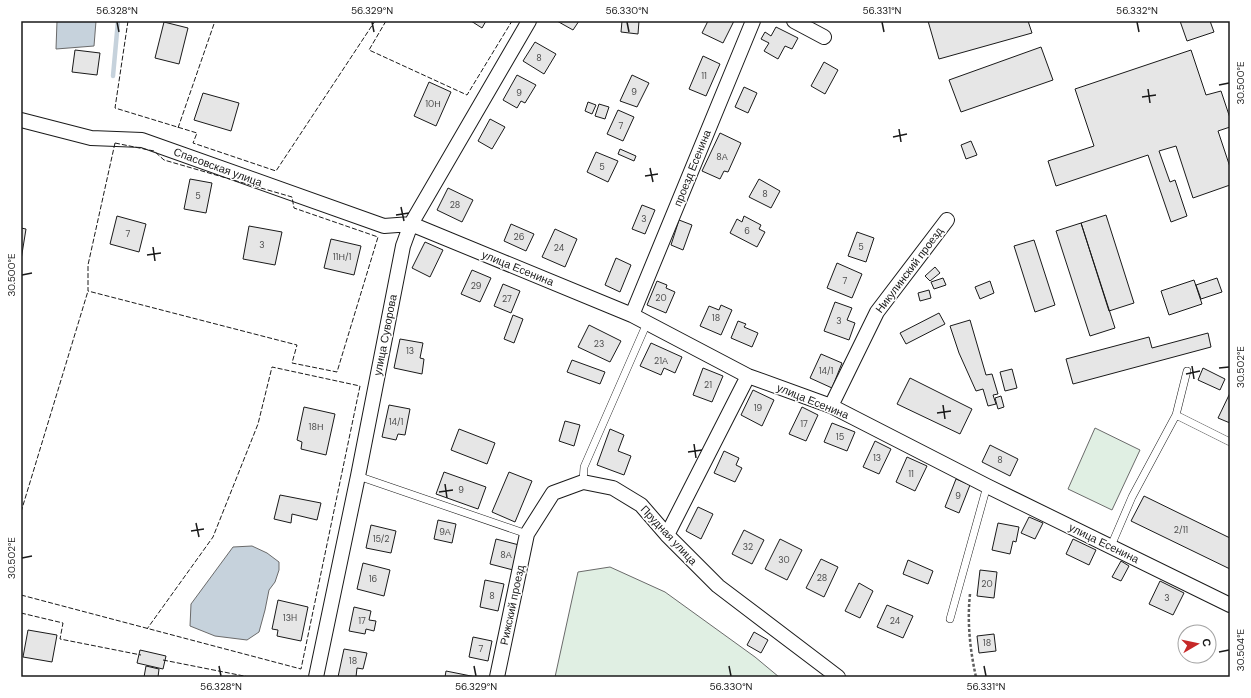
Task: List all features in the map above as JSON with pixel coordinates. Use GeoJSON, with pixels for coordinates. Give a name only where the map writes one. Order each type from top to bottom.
{"type":"FeatureCollection","features":[{"type":"Feature","properties":{"kind":"street","name":"улица Суворова"},"geometry":{"type":"LineString","coordinates":[[316,677],[358,476],[402,246],[411,224],[529,21]]}},
{"type":"Feature","properties":{"kind":"street","name":"проезд Есенина"},"geometry":{"type":"LineString","coordinates":[[632,315],[753,21]]}},
{"type":"Feature","properties":{"kind":"street"},"geometry":{"type":"LineString","coordinates":[[794,21],[824,37]]}},
{"type":"Feature","properties":{"kind":"street","name":"Спасовская улица"},"geometry":{"type":"LineString","coordinates":[[21,120],[91,138],[142,140],[384,226],[411,224]]}},
{"type":"Feature","properties":{"kind":"street","name":"Никулинский проезд"},"geometry":{"type":"LineString","coordinates":[[831,406],[877,312],[947,220]]}},
{"type":"Feature","properties":{"kind":"street","name":"улица Есенина"},"geometry":{"type":"LineString","coordinates":[[411,224],[632,315],[748,376],[831,406],[987,486],[1230,605]]}},
{"type":"Feature","properties":{"kind":"street"},"geometry":{"type":"LineString","coordinates":[[667,535],[748,376]]}},
{"type":"Feature","properties":{"kind":"street"},"geometry":{"type":"LineString","coordinates":[[527,534],[553,493],[584,482]]}},
{"type":"Feature","properties":{"kind":"street","name":"Прудная улица"},"geometry":{"type":"LineString","coordinates":[[584,482],[613,488],[641,504],[667,535],[718,586],[838,677]]}},
{"type":"Feature","properties":{"kind":"street","name":"Рижский проезд"},"geometry":{"type":"LineString","coordinates":[[497,677],[527,534]]}},
{"type":"Feature","properties":{"kind":"lane"},"geometry":{"type":"LineString","coordinates":[[584,482],[584,467],[646,323]]}},
{"type":"Feature","properties":{"kind":"lane"},"geometry":{"type":"LineString","coordinates":[[1111,546],[1132,498],[1176,415],[1187,371]]}},
{"type":"Feature","properties":{"kind":"lane"},"geometry":{"type":"LineString","coordinates":[[1176,415],[1230,442]]}},
{"type":"Feature","properties":{"kind":"lane"},"geometry":{"type":"LineString","coordinates":[[358,476],[527,534]]}},
{"type":"Feature","properties":{"kind":"lane"},"geometry":{"type":"LineString","coordinates":[[950,619],[987,486]]}},
{"type":"Feature","properties":{"kind":"path"},"geometry":{"type":"LineString","coordinates":[[970,587],[968,611],[972,659],[976,677]]}},
{"type":"Feature","properties":{"kind":"green space"},"geometry":{"type":"Polygon","coordinates":[[[1095,428],[1140,450],[1112,510],[1068,489],[1095,428]]]}},
{"type":"Feature","properties":{"kind":"green space"},"geometry":{"type":"Polygon","coordinates":[[[610,567],[665,592],[755,657],[779,677],[555,677],[578,572],[610,567]]]}},
{"type":"Feature","properties":{"kind":"shaded area"},"geometry":{"type":"Polygon","coordinates":[[[57,21],[96,21],[94,46],[56,49],[57,21]]]}},
{"type":"Feature","properties":{"kind":"shaded area"},"geometry":{"type":"Polygon","coordinates":[[[252,546],[267,553],[279,562],[279,570],[275,582],[269,590],[259,632],[247,640],[215,636],[190,626],[191,604],[233,547],[252,546]]]}},
{"type":"Feature","properties":{"kind":"building"},"geometry":{"type":"Polygon","coordinates":[[[471,21],[486,21],[482,28],[471,21]]]}},
{"type":"Feature","properties":{"kind":"building"},"geometry":{"type":"Polygon","coordinates":[[[557,21],[579,21],[573,30],[557,21]]]}},
{"type":"Feature","properties":{"kind":"building"},"geometry":{"type":"Polygon","coordinates":[[[622,21],[639,21],[638,34],[621,32],[622,21]]]}},
{"type":"Feature","properties":{"kind":"building"},"geometry":{"type":"Polygon","coordinates":[[[708,21],[734,21],[723,43],[702,33],[708,21]]]}},
{"type":"Feature","properties":{"kind":"building"},"geometry":{"type":"Polygon","coordinates":[[[928,21],[1028,21],[1032,33],[939,59],[928,21]]]}},
{"type":"Feature","properties":{"kind":"building"},"geometry":{"type":"Polygon","coordinates":[[[1180,21],[1210,21],[1214,32],[1187,41],[1180,21]]]}},
{"type":"Feature","properties":{"kind":"building"},"geometry":{"type":"Polygon","coordinates":[[[164,22],[188,28],[179,64],[155,58],[164,22]]]}},
{"type":"Feature","properties":{"kind":"building"},"geometry":{"type":"Polygon","coordinates":[[[776,27],[798,38],[792,49],[785,46],[778,59],[764,51],[769,43],[761,39],[765,32],[771,36],[776,27]]]}},
{"type":"Feature","properties":{"kind":"building"},"geometry":{"type":"Polygon","coordinates":[[[535,42],[556,54],[544,74],[523,61],[535,42]]]}},
{"type":"Feature","properties":{"kind":"building"},"geometry":{"type":"Polygon","coordinates":[[[1041,47],[1053,80],[961,112],[949,80],[1041,47]]]}},
{"type":"Feature","properties":{"kind":"building"},"geometry":{"type":"Polygon","coordinates":[[[75,50],[100,53],[97,75],[72,72],[75,50]]]}},
{"type":"Feature","properties":{"kind":"building"},"geometry":{"type":"Polygon","coordinates":[[[1191,50],[1206,95],[1221,91],[1230,118],[1230,127],[1218,131],[1230,167],[1230,185],[1193,198],[1176,146],[1159,151],[1170,182],[1175,180],[1187,216],[1171,222],[1148,155],[1056,186],[1048,161],[1094,146],[1075,89],[1191,50]]]}},
{"type":"Feature","properties":{"kind":"building"},"geometry":{"type":"Polygon","coordinates":[[[703,56],[720,64],[706,96],[689,89],[703,56]]]}},
{"type":"Feature","properties":{"kind":"building"},"geometry":{"type":"Polygon","coordinates":[[[824,62],[838,70],[825,94],[811,86],[824,62]]]}},
{"type":"Feature","properties":{"kind":"building"},"geometry":{"type":"Polygon","coordinates":[[[517,75],[536,85],[525,103],[521,101],[517,108],[503,100],[517,75]]]}},
{"type":"Feature","properties":{"kind":"building"},"geometry":{"type":"Polygon","coordinates":[[[632,75],[649,83],[637,107],[620,101],[632,75]]]}},
{"type":"Feature","properties":{"kind":"building"},"geometry":{"type":"Polygon","coordinates":[[[429,82],[451,92],[436,126],[414,116],[429,82]]]}},
{"type":"Feature","properties":{"kind":"building"},"geometry":{"type":"Polygon","coordinates":[[[744,87],[757,93],[748,113],[735,107],[744,87]]]}},
{"type":"Feature","properties":{"kind":"building"},"geometry":{"type":"Polygon","coordinates":[[[203,93],[239,103],[231,131],[194,120],[203,93]]]}},
{"type":"Feature","properties":{"kind":"building"},"geometry":{"type":"Polygon","coordinates":[[[588,102],[596,105],[592,114],[585,111],[588,102]]]}},
{"type":"Feature","properties":{"kind":"building"},"geometry":{"type":"Polygon","coordinates":[[[599,104],[609,107],[605,119],[595,116],[599,104]]]}},
{"type":"Feature","properties":{"kind":"building"},"geometry":{"type":"Polygon","coordinates":[[[618,110],[634,117],[623,141],[607,134],[618,110]]]}},
{"type":"Feature","properties":{"kind":"building"},"geometry":{"type":"Polygon","coordinates":[[[490,119],[505,127],[492,149],[478,141],[490,119]]]}},
{"type":"Feature","properties":{"kind":"building"},"geometry":{"type":"Polygon","coordinates":[[[720,133],[741,143],[728,172],[724,171],[720,179],[702,171],[720,133]]]}},
{"type":"Feature","properties":{"kind":"building"},"geometry":{"type":"Polygon","coordinates":[[[971,141],[977,155],[966,159],[961,145],[971,141]]]}},
{"type":"Feature","properties":{"kind":"building"},"geometry":{"type":"Polygon","coordinates":[[[620,149],[636,156],[634,161],[618,154],[620,149]]]}},
{"type":"Feature","properties":{"kind":"building"},"geometry":{"type":"Polygon","coordinates":[[[596,152],[618,161],[608,182],[587,172],[596,152]]]}},
{"type":"Feature","properties":{"kind":"building"},"geometry":{"type":"Polygon","coordinates":[[[190,179],[212,183],[206,213],[184,209],[190,179]]]}},
{"type":"Feature","properties":{"kind":"building"},"geometry":{"type":"Polygon","coordinates":[[[759,179],[780,191],[771,208],[749,197],[759,179]]]}},
{"type":"Feature","properties":{"kind":"building"},"geometry":{"type":"Polygon","coordinates":[[[448,188],[473,200],[462,222],[437,210],[448,188]]]}},
{"type":"Feature","properties":{"kind":"building"},"geometry":{"type":"Polygon","coordinates":[[[642,205],[655,210],[645,234],[632,229],[642,205]]]}},
{"type":"Feature","properties":{"kind":"building"},"geometry":{"type":"Polygon","coordinates":[[[1106,215],[1134,303],[1109,311],[1081,223],[1106,215]]]}},
{"type":"Feature","properties":{"kind":"building"},"geometry":{"type":"Polygon","coordinates":[[[117,216],[146,224],[139,252],[110,244],[117,216]]]}},
{"type":"Feature","properties":{"kind":"building"},"geometry":{"type":"Polygon","coordinates":[[[744,216],[761,225],[759,229],[765,232],[757,247],[730,233],[737,219],[742,222],[744,216]]]}},
{"type":"Feature","properties":{"kind":"building"},"geometry":{"type":"Polygon","coordinates":[[[679,220],[692,225],[683,250],[671,245],[679,220]]]}},
{"type":"Feature","properties":{"kind":"building"},"geometry":{"type":"Polygon","coordinates":[[[1081,223],[1115,328],[1090,336],[1056,231],[1081,223]]]}},
{"type":"Feature","properties":{"kind":"building"},"geometry":{"type":"Polygon","coordinates":[[[511,224],[534,234],[526,251],[504,241],[511,224]]]}},
{"type":"Feature","properties":{"kind":"building"},"geometry":{"type":"Polygon","coordinates":[[[249,226],[282,232],[275,265],[243,259],[249,226]]]}},
{"type":"Feature","properties":{"kind":"building"},"geometry":{"type":"Polygon","coordinates":[[[21,228],[26,229],[21,260],[21,228]]]}},
{"type":"Feature","properties":{"kind":"building"},"geometry":{"type":"Polygon","coordinates":[[[555,229],[577,239],[565,267],[542,257],[555,229]]]}},
{"type":"Feature","properties":{"kind":"building"},"geometry":{"type":"Polygon","coordinates":[[[857,232],[874,238],[866,262],[848,256],[857,232]]]}},
{"type":"Feature","properties":{"kind":"building"},"geometry":{"type":"Polygon","coordinates":[[[331,239],[361,246],[354,275],[324,268],[331,239]]]}},
{"type":"Feature","properties":{"kind":"building"},"geometry":{"type":"Polygon","coordinates":[[[1034,240],[1055,305],[1035,312],[1014,246],[1034,240]]]}},
{"type":"Feature","properties":{"kind":"building"},"geometry":{"type":"Polygon","coordinates":[[[425,242],[443,250],[430,277],[412,268],[425,242]]]}},
{"type":"Feature","properties":{"kind":"building"},"geometry":{"type":"Polygon","coordinates":[[[616,258],[631,265],[620,292],[605,285],[616,258]]]}},
{"type":"Feature","properties":{"kind":"building"},"geometry":{"type":"Polygon","coordinates":[[[837,263],[862,274],[852,298],[827,288],[837,263]]]}},
{"type":"Feature","properties":{"kind":"building"},"geometry":{"type":"Polygon","coordinates":[[[935,267],[940,273],[930,281],[925,276],[935,267]]]}},
{"type":"Feature","properties":{"kind":"building"},"geometry":{"type":"Polygon","coordinates":[[[472,270],[491,278],[480,302],[461,294],[472,270]]]}},
{"type":"Feature","properties":{"kind":"building"},"geometry":{"type":"Polygon","coordinates":[[[943,278],[946,285],[934,289],[931,282],[943,278]]]}},
{"type":"Feature","properties":{"kind":"building"},"geometry":{"type":"Polygon","coordinates":[[[1217,278],[1222,292],[1201,299],[1196,285],[1217,278]]]}},
{"type":"Feature","properties":{"kind":"building"},"geometry":{"type":"Polygon","coordinates":[[[1194,280],[1202,304],[1169,315],[1161,291],[1194,280]]]}},
{"type":"Feature","properties":{"kind":"building"},"geometry":{"type":"Polygon","coordinates":[[[657,281],[667,285],[666,288],[675,292],[666,313],[647,305],[657,281]]]}},
{"type":"Feature","properties":{"kind":"building"},"geometry":{"type":"Polygon","coordinates":[[[990,281],[994,293],[980,299],[975,287],[990,281]]]}},
{"type":"Feature","properties":{"kind":"building"},"geometry":{"type":"Polygon","coordinates":[[[503,284],[520,291],[511,313],[494,306],[503,284]]]}},
{"type":"Feature","properties":{"kind":"building"},"geometry":{"type":"Polygon","coordinates":[[[929,290],[931,298],[920,301],[918,293],[929,290]]]}},
{"type":"Feature","properties":{"kind":"building"},"geometry":{"type":"Polygon","coordinates":[[[835,302],[852,308],[847,320],[855,323],[849,340],[824,331],[835,302]]]}},
{"type":"Feature","properties":{"kind":"building"},"geometry":{"type":"Polygon","coordinates":[[[721,305],[732,310],[721,335],[700,326],[709,306],[719,310],[721,305]]]}},
{"type":"Feature","properties":{"kind":"building"},"geometry":{"type":"Polygon","coordinates":[[[939,313],[945,324],[906,344],[900,333],[939,313]]]}},
{"type":"Feature","properties":{"kind":"building"},"geometry":{"type":"Polygon","coordinates":[[[513,315],[523,319],[514,343],[504,339],[513,315]]]}},
{"type":"Feature","properties":{"kind":"building"},"geometry":{"type":"Polygon","coordinates":[[[970,320],[986,375],[992,374],[998,394],[993,395],[996,404],[988,406],[983,389],[976,391],[959,353],[950,326],[970,320]]]}},
{"type":"Feature","properties":{"kind":"building"},"geometry":{"type":"Polygon","coordinates":[[[738,321],[746,324],[744,327],[758,333],[752,347],[731,338],[738,321]]]}},
{"type":"Feature","properties":{"kind":"building"},"geometry":{"type":"Polygon","coordinates":[[[589,325],[621,341],[610,362],[578,347],[589,325]]]}},
{"type":"Feature","properties":{"kind":"building"},"geometry":{"type":"Polygon","coordinates":[[[1208,333],[1211,347],[1073,384],[1066,359],[1149,337],[1152,348],[1208,333]]]}},
{"type":"Feature","properties":{"kind":"building"},"geometry":{"type":"Polygon","coordinates":[[[400,339],[423,343],[420,358],[424,359],[422,374],[394,368],[400,339]]]}},
{"type":"Feature","properties":{"kind":"building"},"geometry":{"type":"Polygon","coordinates":[[[651,343],[682,357],[675,373],[664,368],[661,375],[640,366],[651,343]]]}},
{"type":"Feature","properties":{"kind":"building"},"geometry":{"type":"Polygon","coordinates":[[[821,354],[842,363],[832,388],[810,378],[821,354]]]}},
{"type":"Feature","properties":{"kind":"building"},"geometry":{"type":"Polygon","coordinates":[[[572,360],[605,372],[600,384],[567,372],[572,360]]]}},
{"type":"Feature","properties":{"kind":"building"},"geometry":{"type":"Polygon","coordinates":[[[703,368],[723,376],[712,402],[693,395],[703,368]]]}},
{"type":"Feature","properties":{"kind":"building"},"geometry":{"type":"Polygon","coordinates":[[[1203,368],[1225,379],[1220,390],[1198,380],[1203,368]]]}},
{"type":"Feature","properties":{"kind":"building"},"geometry":{"type":"Polygon","coordinates":[[[1012,369],[1017,388],[1005,391],[1000,372],[1012,369]]]}},
{"type":"Feature","properties":{"kind":"building"},"geometry":{"type":"Polygon","coordinates":[[[910,378],[972,409],[960,434],[897,404],[910,378]]]}},
{"type":"Feature","properties":{"kind":"building"},"geometry":{"type":"Polygon","coordinates":[[[753,390],[774,400],[762,426],[741,415],[753,390]]]}},
{"type":"Feature","properties":{"kind":"building"},"geometry":{"type":"Polygon","coordinates":[[[1230,393],[1230,423],[1218,418],[1230,393]]]}},
{"type":"Feature","properties":{"kind":"building"},"geometry":{"type":"Polygon","coordinates":[[[1001,396],[1004,407],[998,409],[995,398],[1001,396]]]}},
{"type":"Feature","properties":{"kind":"building"},"geometry":{"type":"Polygon","coordinates":[[[389,405],[410,409],[405,435],[398,434],[396,440],[382,437],[389,405]]]}},
{"type":"Feature","properties":{"kind":"building"},"geometry":{"type":"Polygon","coordinates":[[[304,407],[335,414],[326,455],[301,449],[302,442],[297,440],[304,407]]]}},
{"type":"Feature","properties":{"kind":"building"},"geometry":{"type":"Polygon","coordinates":[[[802,407],[818,415],[806,441],[789,434],[802,407]]]}},
{"type":"Feature","properties":{"kind":"building"},"geometry":{"type":"Polygon","coordinates":[[[565,421],[580,425],[574,446],[559,441],[565,421]]]}},
{"type":"Feature","properties":{"kind":"building"},"geometry":{"type":"Polygon","coordinates":[[[832,423],[855,432],[847,451],[824,442],[832,423]]]}},
{"type":"Feature","properties":{"kind":"building"},"geometry":{"type":"Polygon","coordinates":[[[459,429],[495,443],[487,464],[451,450],[459,429]]]}},
{"type":"Feature","properties":{"kind":"building"},"geometry":{"type":"Polygon","coordinates":[[[610,429],[624,435],[618,451],[631,456],[624,475],[597,465],[610,429]]]}},
{"type":"Feature","properties":{"kind":"building"},"geometry":{"type":"Polygon","coordinates":[[[875,441],[891,449],[879,474],[863,467],[875,441]]]}},
{"type":"Feature","properties":{"kind":"building"},"geometry":{"type":"Polygon","coordinates":[[[990,445],[1018,459],[1010,476],[982,462],[990,445]]]}},
{"type":"Feature","properties":{"kind":"building"},"geometry":{"type":"Polygon","coordinates":[[[724,451],[739,458],[736,465],[742,468],[735,482],[714,473],[724,451]]]}},
{"type":"Feature","properties":{"kind":"building"},"geometry":{"type":"Polygon","coordinates":[[[907,457],[927,466],[915,491],[896,482],[907,457]]]}},
{"type":"Feature","properties":{"kind":"building"},"geometry":{"type":"Polygon","coordinates":[[[444,472],[486,487],[478,509],[436,494],[444,472]]]}},
{"type":"Feature","properties":{"kind":"building"},"geometry":{"type":"Polygon","coordinates":[[[509,472],[532,481],[515,522],[492,512],[509,472]]]}},
{"type":"Feature","properties":{"kind":"building"},"geometry":{"type":"Polygon","coordinates":[[[956,479],[970,485],[959,513],[945,507],[956,479]]]}},
{"type":"Feature","properties":{"kind":"building"},"geometry":{"type":"Polygon","coordinates":[[[280,495],[321,503],[317,520],[292,514],[291,523],[274,519],[280,495]]]}},
{"type":"Feature","properties":{"kind":"building"},"geometry":{"type":"Polygon","coordinates":[[[1144,496],[1230,538],[1230,569],[1131,521],[1144,496]]]}},
{"type":"Feature","properties":{"kind":"building"},"geometry":{"type":"Polygon","coordinates":[[[698,507],[713,514],[701,539],[686,531],[698,507]]]}},
{"type":"Feature","properties":{"kind":"building"},"geometry":{"type":"Polygon","coordinates":[[[1029,517],[1043,523],[1035,539],[1021,533],[1029,517]]]}},
{"type":"Feature","properties":{"kind":"building"},"geometry":{"type":"Polygon","coordinates":[[[438,520],[456,524],[452,543],[434,539],[438,520]]]}},
{"type":"Feature","properties":{"kind":"building"},"geometry":{"type":"Polygon","coordinates":[[[998,523],[1019,527],[1016,542],[1013,541],[1010,554],[992,550],[998,523]]]}},
{"type":"Feature","properties":{"kind":"building"},"geometry":{"type":"Polygon","coordinates":[[[371,525],[396,531],[391,553],[366,548],[371,525]]]}},
{"type":"Feature","properties":{"kind":"building"},"geometry":{"type":"Polygon","coordinates":[[[744,530],[764,540],[752,564],[732,554],[744,530]]]}},
{"type":"Feature","properties":{"kind":"building"},"geometry":{"type":"Polygon","coordinates":[[[496,539],[523,546],[517,571],[490,564],[496,539]]]}},
{"type":"Feature","properties":{"kind":"building"},"geometry":{"type":"Polygon","coordinates":[[[780,539],[802,550],[787,580],[765,569],[780,539]]]}},
{"type":"Feature","properties":{"kind":"building"},"geometry":{"type":"Polygon","coordinates":[[[1073,539],[1096,550],[1089,565],[1066,554],[1073,539]]]}},
{"type":"Feature","properties":{"kind":"building"},"geometry":{"type":"Polygon","coordinates":[[[821,559],[838,567],[824,597],[806,588],[821,559]]]}},
{"type":"Feature","properties":{"kind":"building"},"geometry":{"type":"Polygon","coordinates":[[[908,560],[933,571],[928,584],[903,574],[908,560]]]}},
{"type":"Feature","properties":{"kind":"building"},"geometry":{"type":"Polygon","coordinates":[[[1121,561],[1129,566],[1121,581],[1112,577],[1121,561]]]}},
{"type":"Feature","properties":{"kind":"building"},"geometry":{"type":"Polygon","coordinates":[[[363,563],[390,570],[384,596],[357,589],[363,563]]]}},
{"type":"Feature","properties":{"kind":"building"},"geometry":{"type":"Polygon","coordinates":[[[980,570],[997,572],[994,598],[977,596],[980,570]]]}},
{"type":"Feature","properties":{"kind":"building"},"geometry":{"type":"Polygon","coordinates":[[[485,580],[504,584],[498,611],[480,607],[485,580]]]}},
{"type":"Feature","properties":{"kind":"building"},"geometry":{"type":"Polygon","coordinates":[[[1160,581],[1184,593],[1173,615],[1149,604],[1160,581]]]}},
{"type":"Feature","properties":{"kind":"building"},"geometry":{"type":"Polygon","coordinates":[[[859,583],[873,591],[860,618],[845,611],[859,583]]]}},
{"type":"Feature","properties":{"kind":"building"},"geometry":{"type":"Polygon","coordinates":[[[278,600],[308,607],[301,641],[277,636],[278,630],[272,629],[278,600]]]}},
{"type":"Feature","properties":{"kind":"building"},"geometry":{"type":"Polygon","coordinates":[[[887,605],[913,616],[903,638],[877,627],[887,605]]]}},
{"type":"Feature","properties":{"kind":"building"},"geometry":{"type":"Polygon","coordinates":[[[354,607],[371,611],[369,620],[376,621],[374,631],[366,629],[365,634],[349,631],[354,607]]]}},
{"type":"Feature","properties":{"kind":"building"},"geometry":{"type":"Polygon","coordinates":[[[28,630],[57,635],[52,662],[23,657],[28,630]]]}},
{"type":"Feature","properties":{"kind":"building"},"geometry":{"type":"Polygon","coordinates":[[[754,632],[768,640],[761,653],[747,645],[754,632]]]}},
{"type":"Feature","properties":{"kind":"building"},"geometry":{"type":"Polygon","coordinates":[[[994,634],[996,651],[979,653],[977,636],[994,634]]]}},
{"type":"Feature","properties":{"kind":"building"},"geometry":{"type":"Polygon","coordinates":[[[473,637],[492,641],[488,661],[469,657],[473,637]]]}},
{"type":"Feature","properties":{"kind":"building"},"geometry":{"type":"Polygon","coordinates":[[[344,649],[367,653],[363,669],[357,668],[356,677],[338,677],[344,649]]]}},
{"type":"Feature","properties":{"kind":"building"},"geometry":{"type":"Polygon","coordinates":[[[140,650],[166,656],[163,669],[137,663],[140,650]]]}},
{"type":"Feature","properties":{"kind":"building"},"geometry":{"type":"Polygon","coordinates":[[[146,666],[159,669],[158,677],[144,677],[146,666]]]}},
{"type":"Feature","properties":{"kind":"building"},"geometry":{"type":"Polygon","coordinates":[[[446,671],[476,677],[445,677],[446,671]]]}},
{"type":"Feature","properties":{"kind":"waterway"},"geometry":{"type":"LineString","coordinates":[[113,76],[118,21]]}},
{"type":"Feature","properties":{"kind":"fence"},"geometry":{"type":"LineString","coordinates":[[128,21],[115,108],[197,133],[193,143],[276,171],[375,21]]}},
{"type":"Feature","properties":{"kind":"fence"},"geometry":{"type":"LineString","coordinates":[[178,128],[215,21]]}},
{"type":"Feature","properties":{"kind":"fence"},"geometry":{"type":"LineString","coordinates":[[386,21],[369,50],[467,95],[512,21]]}},
{"type":"Feature","properties":{"kind":"fence"},"geometry":{"type":"LineString","coordinates":[[115,143],[154,151],[164,160],[292,197],[294,208],[378,237],[337,372],[292,363],[297,345],[88,291],[88,265],[115,143]]}},
{"type":"Feature","properties":{"kind":"fence"},"geometry":{"type":"LineString","coordinates":[[21,512],[88,291]]}},
{"type":"Feature","properties":{"kind":"fence"},"geometry":{"type":"LineString","coordinates":[[21,595],[301,669],[360,386],[272,367],[258,424],[213,537],[147,629]]}},
{"type":"Feature","properties":{"kind":"fence"},"geometry":{"type":"LineString","coordinates":[[21,613],[63,623],[60,639],[141,655]]}},
{"type":"Feature","properties":{"kind":"fence"},"geometry":{"type":"LineString","coordinates":[[163,660],[249,677]]}}]}
